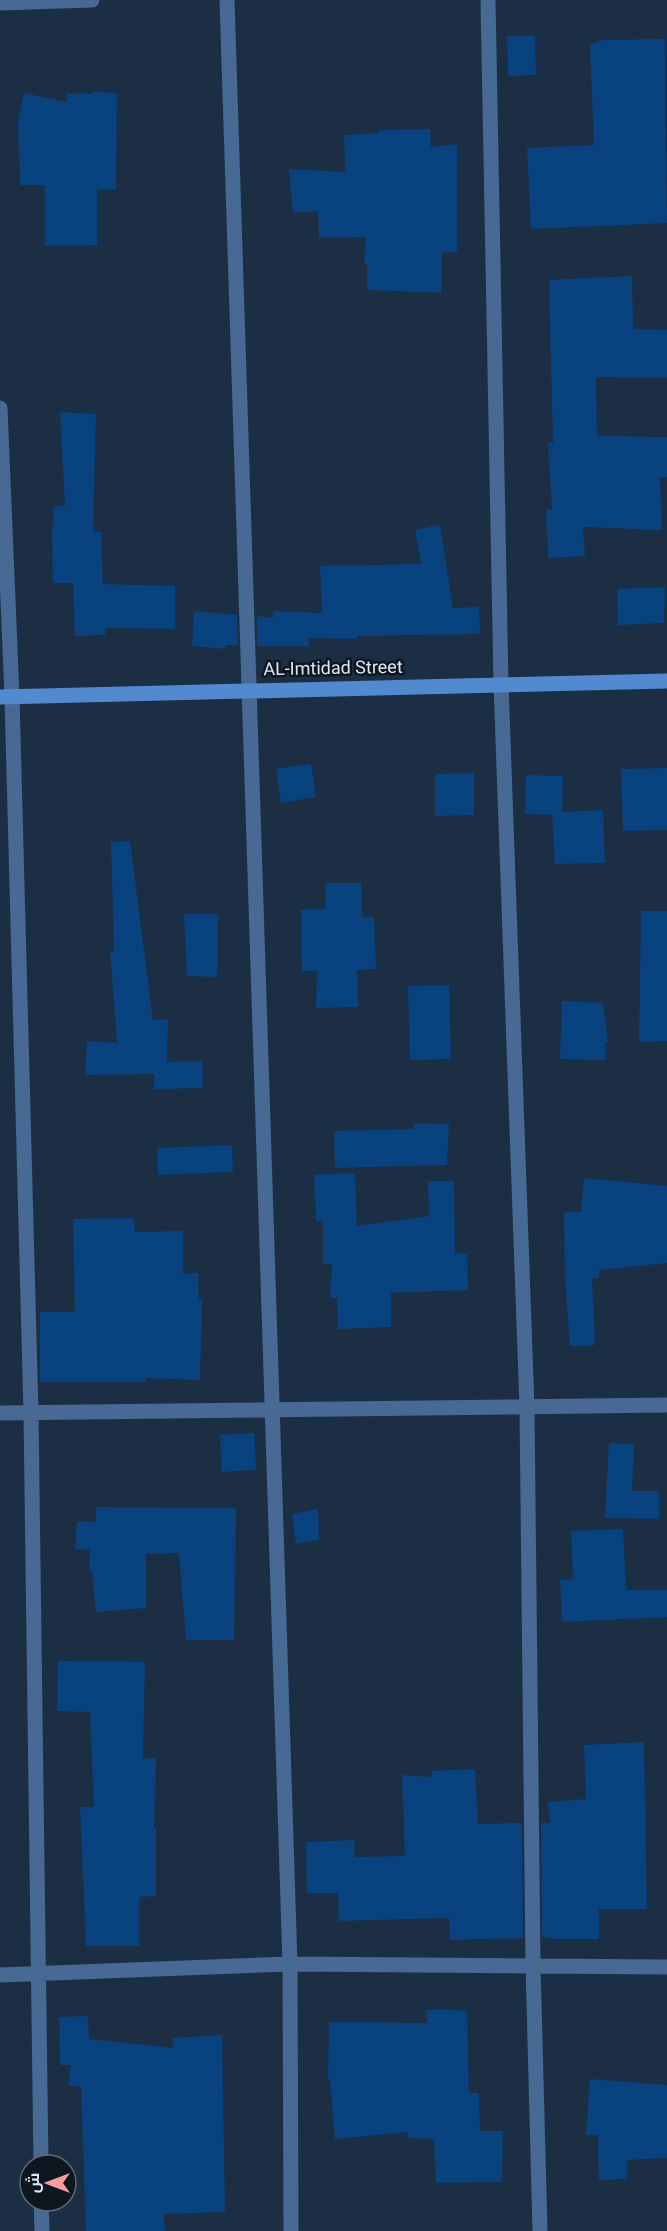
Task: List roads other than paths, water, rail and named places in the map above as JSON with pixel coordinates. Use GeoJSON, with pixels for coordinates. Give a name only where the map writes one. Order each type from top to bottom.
{"type":"FeatureCollection","features":[{"type":"Feature","properties":{"kind":"street"},"geometry":{"type":"LineString","coordinates":[[0,3],[92,0]]}},
{"type":"Feature","properties":{"kind":"street"},"geometry":{"type":"LineString","coordinates":[[227,0],[274,1409],[290,1964],[291,2231]]}},
{"type":"Feature","properties":{"kind":"street"},"geometry":{"type":"LineString","coordinates":[[488,0],[501,684],[527,1407],[533,1965],[540,2231]]}},
{"type":"Feature","properties":{"kind":"street"},"geometry":{"type":"LineString","coordinates":[[0,408],[6,697],[31,1413],[40,2153]]}},
{"type":"Feature","properties":{"kind":"street","name":"AL-Imtidad Street"},"geometry":{"type":"LineString","coordinates":[[6,697],[667,681]]}},
{"type":"Feature","properties":{"kind":"street"},"geometry":{"type":"LineString","coordinates":[[0,1413],[667,1406]]}},
{"type":"Feature","properties":{"kind":"street"},"geometry":{"type":"LineString","coordinates":[[0,1975],[290,1964],[667,1967]]}},
{"type":"Feature","properties":{"kind":"street"},"geometry":{"type":"LineString","coordinates":[[41,2213],[42,2231]]}}]}
